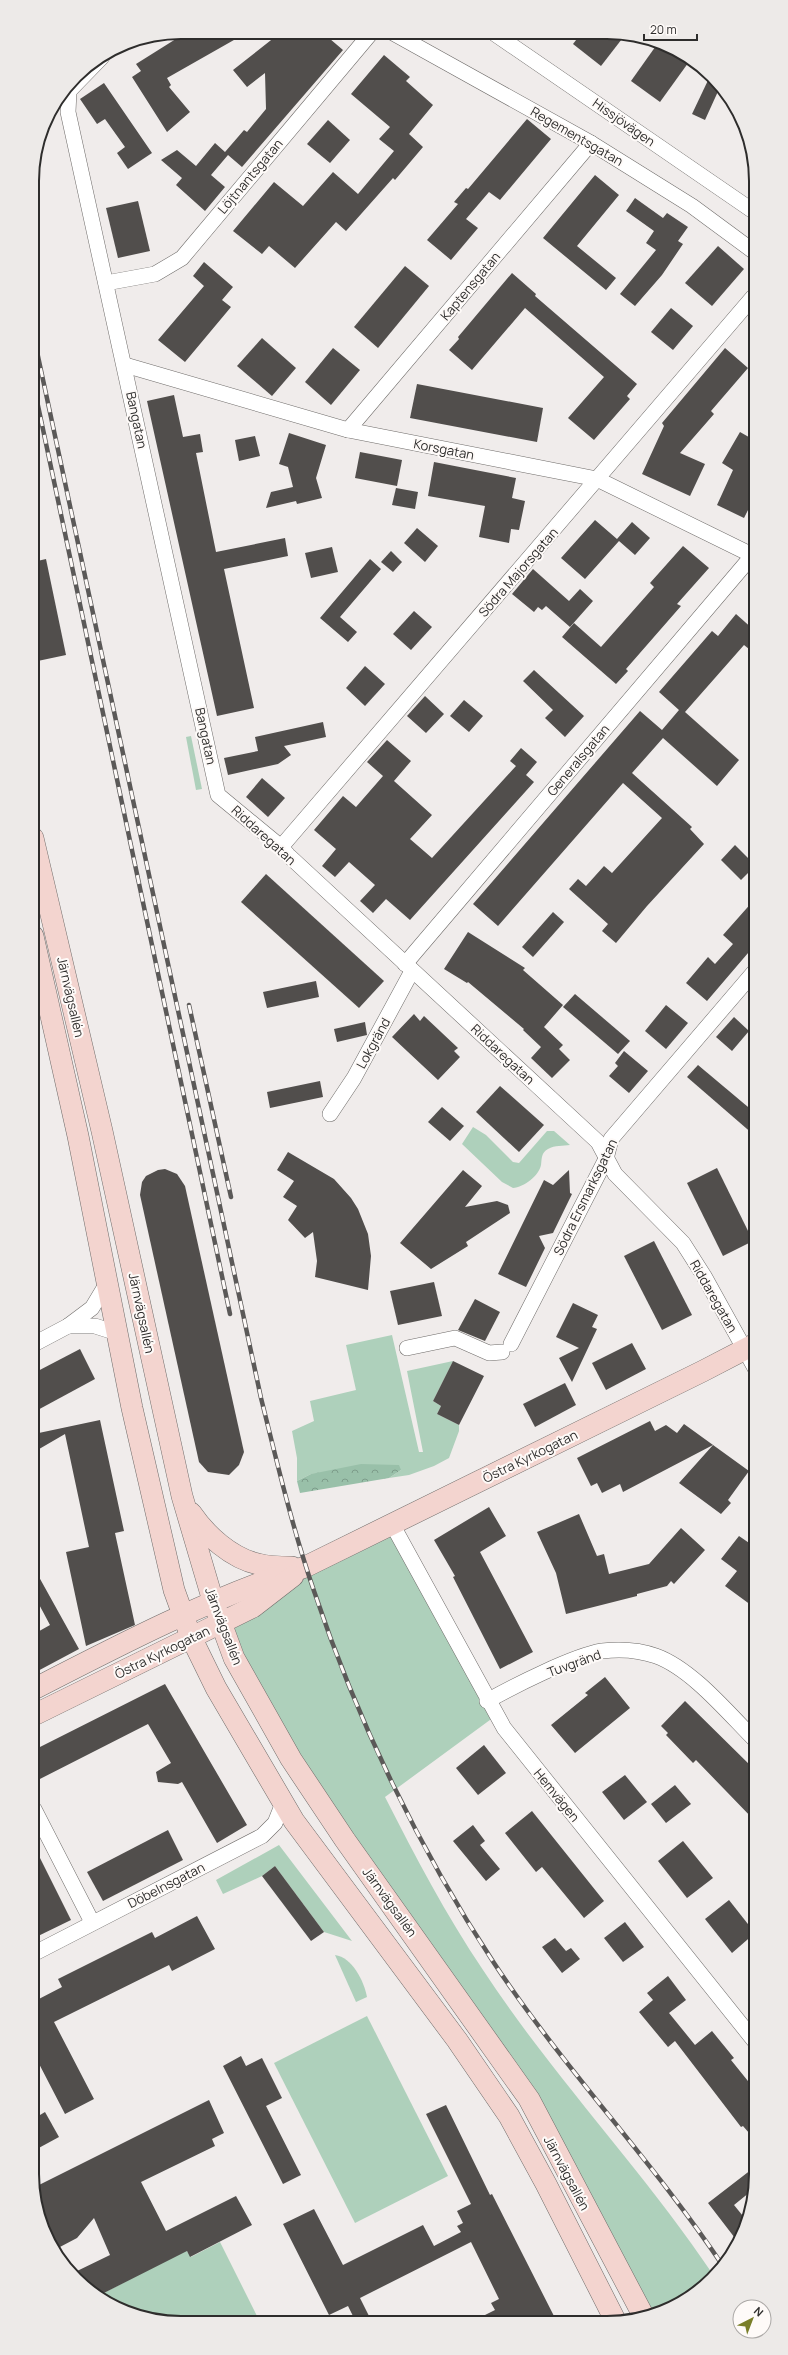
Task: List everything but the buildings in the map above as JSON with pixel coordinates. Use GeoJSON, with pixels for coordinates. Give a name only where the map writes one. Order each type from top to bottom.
{"type":"FeatureCollection","features":[{"type":"Feature","properties":{"kind":"main road","name":"Järnvägsallén"},"geometry":{"type":"LineString","coordinates":[[39,863],[102,1131],[182,1496],[213,1601],[234,1658],[291,1759],[345,1840],[529,2099],[641,2312]]}},
{"type":"Feature","properties":{"kind":"main road","name":"Järnvägsallén"},"geometry":{"type":"LineString","coordinates":[[39,963],[78,1136],[106,1283],[174,1590],[191,1637],[216,1688],[283,1803],[313,1848],[457,2040],[508,2116],[546,2184],[613,2316]]}},
{"type":"Feature","properties":{"kind":"main road","name":"Östra Kyrkogatan"},"geometry":{"type":"LineString","coordinates":[[39,1686],[183,1614],[247,1586],[305,1567],[703,1371],[749,1347]]}},
{"type":"Feature","properties":{"kind":"main road"},"geometry":{"type":"LineString","coordinates":[[182,1496],[206,1534],[232,1552],[258,1564],[305,1567]]}},
{"type":"Feature","properties":{"kind":"main road","name":"Östra Kyrkogatan"},"geometry":{"type":"LineString","coordinates":[[39,1713],[253,1607],[305,1567]]}},
{"type":"Feature","properties":{"kind":"street","name":"Löjtnantsgatan"},"geometry":{"type":"LineString","coordinates":[[106,283],[155,274],[182,258],[366,39]]}},
{"type":"Feature","properties":{"kind":"street","name":"Regementsgatan"},"geometry":{"type":"LineString","coordinates":[[404,39],[591,142],[692,206],[749,248]]}},
{"type":"Feature","properties":{"kind":"street","name":"Hissjövägen"},"geometry":{"type":"LineString","coordinates":[[502,39],[749,208]]}},
{"type":"Feature","properties":{"kind":"street","name":"Bangatan"},"geometry":{"type":"LineString","coordinates":[[69,94],[68,112],[125,365],[218,795]]}},
{"type":"Feature","properties":{"kind":"street","name":"Kaptensgatan"},"geometry":{"type":"LineString","coordinates":[[348,430],[591,142]]}},
{"type":"Feature","properties":{"kind":"street","name":"Södra Majorsgatan"},"geometry":{"type":"LineString","coordinates":[[282,847],[749,301]]}},
{"type":"Feature","properties":{"kind":"street","name":"Korsgatan"},"geometry":{"type":"LineString","coordinates":[[125,365],[348,430],[597,479],[749,554]]}},
{"type":"Feature","properties":{"kind":"street","name":"Generalsgatan"},"geometry":{"type":"LineString","coordinates":[[408,967],[749,561]]}},
{"type":"Feature","properties":{"kind":"street","name":"Riddaregatan"},"geometry":{"type":"LineString","coordinates":[[218,795],[282,847],[288,855],[598,1142],[615,1174],[683,1244],[749,1344]]}},
{"type":"Feature","properties":{"kind":"street","name":"Lokgränd"},"geometry":{"type":"LineString","coordinates":[[330,1114],[354,1078],[408,967]]}},
{"type":"Feature","properties":{"kind":"street","name":"Södra Ersmarksgatan"},"geometry":{"type":"LineString","coordinates":[[408,1348],[455,1338],[489,1353],[507,1348],[606,1159],[611,1139],[749,978]]}},
{"type":"Feature","properties":{"kind":"street"},"geometry":{"type":"LineString","coordinates":[[39,1341],[68,1326],[92,1308],[106,1283]]}},
{"type":"Feature","properties":{"kind":"street"},"geometry":{"type":"LineString","coordinates":[[68,1326],[95,1326],[117,1333]]}},
{"type":"Feature","properties":{"kind":"street","name":"Hemvägen"},"geometry":{"type":"LineString","coordinates":[[392,1524],[487,1701],[504,1728],[749,2034]]}},
{"type":"Feature","properties":{"kind":"street","name":"Tuvgränd"},"geometry":{"type":"LineString","coordinates":[[487,1701],[573,1661],[600,1652],[623,1650],[656,1656],[679,1669],[696,1682],[749,1734]]}},
{"type":"Feature","properties":{"kind":"street","name":"Döbelnsgatan"},"geometry":{"type":"LineString","coordinates":[[39,1950],[269,1832],[275,1823],[283,1803]]}},
{"type":"Feature","properties":{"kind":"street"},"geometry":{"type":"LineString","coordinates":[[39,1819],[92,1922]]}},
{"type":"Feature","properties":{"kind":"green space"},"geometry":{"type":"Polygon","coordinates":[[[191,736],[202,789],[196,790],[186,737],[191,736]]]}},
{"type":"Feature","properties":{"kind":"green space"},"geometry":{"type":"Polygon","coordinates":[[[473,1127],[486,1135],[513,1162],[519,1163],[547,1131],[554,1131],[570,1145],[553,1147],[544,1152],[540,1169],[534,1177],[522,1186],[513,1188],[502,1182],[462,1144],[473,1127]]]}},
{"type":"Feature","properties":{"kind":"green space"},"geometry":{"type":"Polygon","coordinates":[[[392,1335],[419,1452],[423,1452],[407,1371],[453,1361],[433,1401],[441,1406],[437,1414],[459,1425],[459,1431],[449,1458],[434,1466],[409,1475],[389,1478],[401,1470],[311,1474],[297,1481],[297,1458],[292,1431],[314,1421],[310,1401],[356,1390],[346,1345],[392,1335]]]}},
{"type":"Feature","properties":{"kind":"green space"},"geometry":{"type":"Polygon","coordinates":[[[361,1464],[399,1465],[401,1470],[389,1478],[300,1493],[297,1481],[311,1474],[361,1464]]]}},
{"type":"Feature","properties":{"kind":"green space"},"geometry":{"type":"Polygon","coordinates":[[[392,1524],[494,1717],[385,1797],[419,1863],[444,1907],[469,1949],[510,2010],[658,2199],[711,2271],[701,2281],[686,2292],[661,2305],[641,2312],[566,2171],[345,1840],[221,1624],[392,1524]]]}},
{"type":"Feature","properties":{"kind":"green space"},"geometry":{"type":"Polygon","coordinates":[[[279,1845],[352,1941],[324,1932],[275,1866],[262,1876],[223,1894],[216,1880],[279,1845]]]}},
{"type":"Feature","properties":{"kind":"green space"},"geometry":{"type":"Polygon","coordinates":[[[335,1955],[347,1960],[352,1965],[360,1977],[367,1997],[356,2002],[335,1955]]]}},
{"type":"Feature","properties":{"kind":"green space"},"geometry":{"type":"Polygon","coordinates":[[[367,2016],[448,2176],[355,2223],[274,2063],[367,2016]]]}},
{"type":"Feature","properties":{"kind":"green space"},"geometry":{"type":"Polygon","coordinates":[[[220,2242],[257,2316],[162,2315],[127,2305],[104,2293],[186,2250],[191,2257],[220,2242]]]}},
{"type":"Feature","properties":{"kind":"railway"},"geometry":{"type":"LineString","coordinates":[[39,361],[261,1398],[299,1543],[331,1639],[350,1688],[392,1783],[415,1829],[466,1920],[494,1963],[549,2040],[668,2189],[719,2261]]}},
{"type":"Feature","properties":{"kind":"railway"},"geometry":{"type":"LineString","coordinates":[[39,410],[230,1314]]}},
{"type":"Feature","properties":{"kind":"railway"},"geometry":{"type":"LineString","coordinates":[[189,1005],[231,1197]]}}]}
